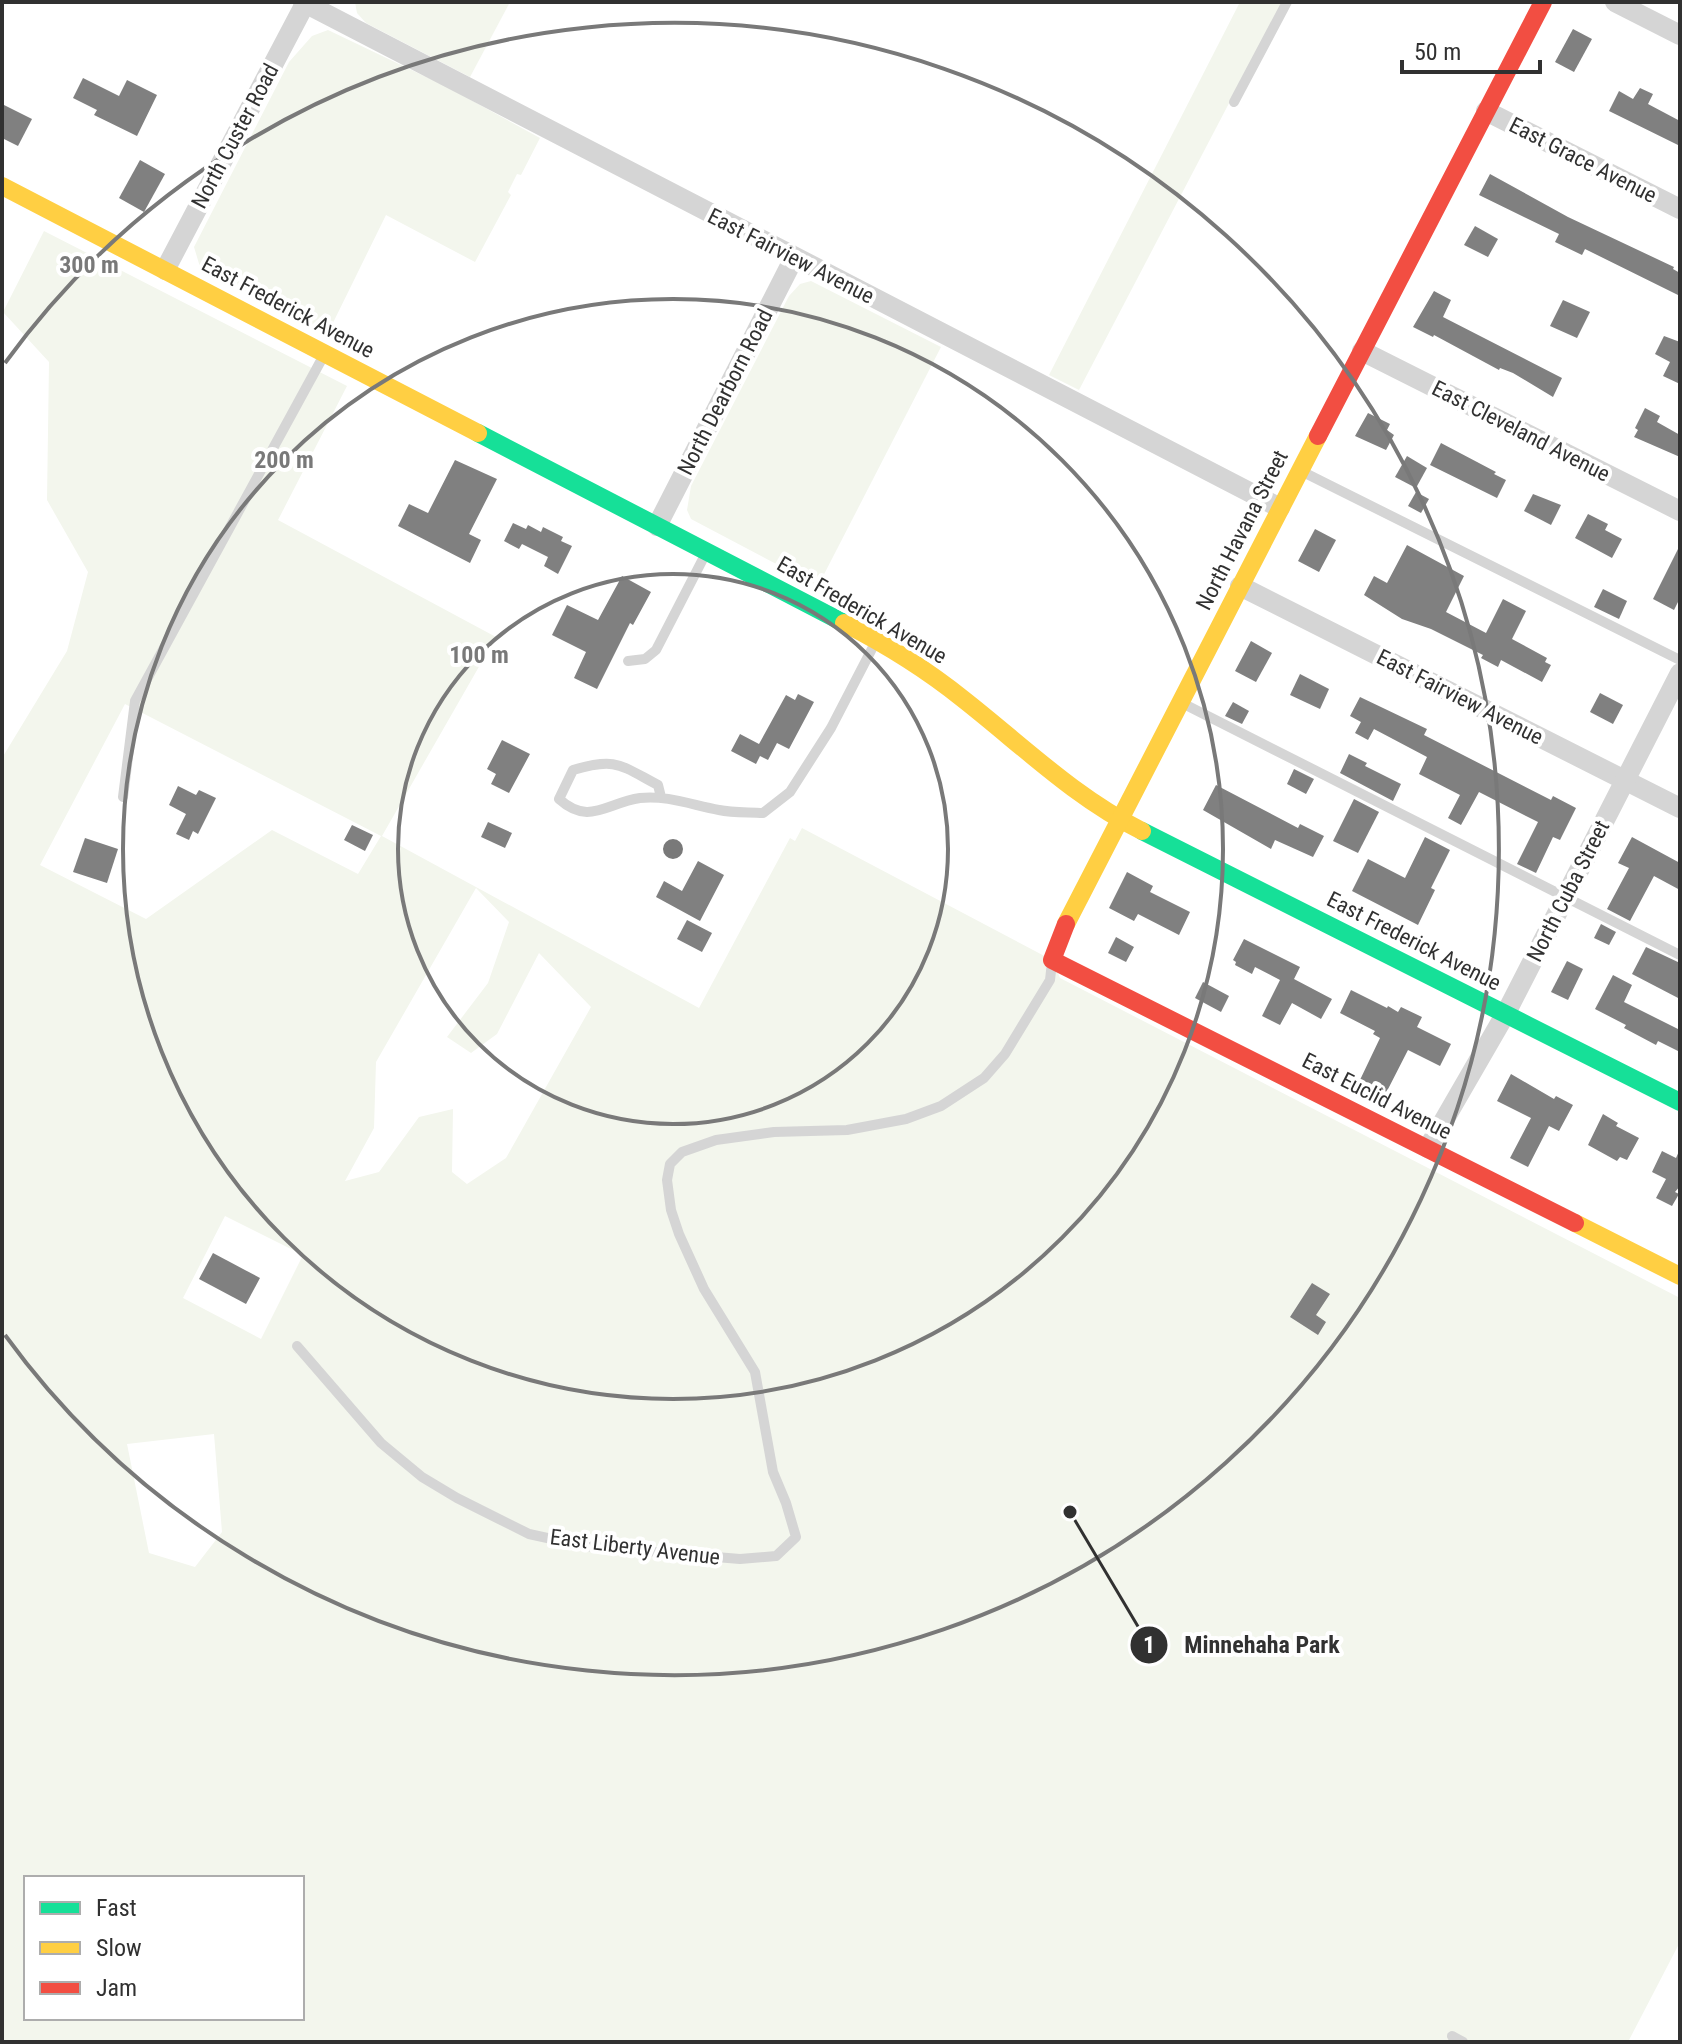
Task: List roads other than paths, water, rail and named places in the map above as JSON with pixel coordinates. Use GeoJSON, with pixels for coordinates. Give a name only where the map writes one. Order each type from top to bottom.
{"type":"FeatureCollection","features":[{"type":"Feature","properties":{"kind":"main road","name":"North Havana Street"},"geometry":{"type":"LineString","coordinates":[[1052,960],[1059,937],[1543,2]]}},
{"type":"Feature","properties":{"kind":"main road","name":"East Frederick Avenue"},"geometry":{"type":"LineString","coordinates":[[2,186],[876,641],[963,699],[1050,773],[1120,820],[1680,1102]]}},
{"type":"Feature","properties":{"kind":"main road","name":"East Euclid Avenue"},"geometry":{"type":"LineString","coordinates":[[1052,960],[1680,1276]]}},
{"type":"Feature","properties":{"kind":"street","name":"East Fairview Avenue"},"geometry":{"type":"LineString","coordinates":[[305,2],[1280,508]]}},
{"type":"Feature","properties":{"kind":"street","name":"North Custer Road"},"geometry":{"type":"LineString","coordinates":[[165,270],[305,2]]}},
{"type":"Feature","properties":{"kind":"street"},"geometry":{"type":"LineString","coordinates":[[1615,2],[1680,35]]}},
{"type":"Feature","properties":{"kind":"street","name":"East Grace Avenue"},"geometry":{"type":"LineString","coordinates":[[1486,111],[1680,209]]}},
{"type":"Feature","properties":{"kind":"street","name":"North Dearborn Road"},"geometry":{"type":"LineString","coordinates":[[657,526],[794,258]]}},
{"type":"Feature","properties":{"kind":"street","name":"East Cleveland Avenue"},"geometry":{"type":"LineString","coordinates":[[1362,351],[1680,511]]}},
{"type":"Feature","properties":{"kind":"street","name":"East Fairview Avenue"},"geometry":{"type":"LineString","coordinates":[[1240,586],[1680,808]]}},
{"type":"Feature","properties":{"kind":"street","name":"North Cuba Street"},"geometry":{"type":"LineString","coordinates":[[1428,1148],[1506,1013],[1680,673]]}},
{"type":"Feature","properties":{"kind":"lane"},"geometry":{"type":"LineString","coordinates":[[1234,102],[1287,2]]}},
{"type":"Feature","properties":{"kind":"lane"},"geometry":{"type":"LineString","coordinates":[[123,797],[135,701],[325,354]]}},
{"type":"Feature","properties":{"kind":"lane"},"geometry":{"type":"LineString","coordinates":[[1300,470],[1680,660]]}},
{"type":"Feature","properties":{"kind":"lane"},"geometry":{"type":"LineString","coordinates":[[628,661],[645,659],[656,650],[707,551]]}},
{"type":"Feature","properties":{"kind":"lane"},"geometry":{"type":"LineString","coordinates":[[661,797],[658,785],[619,765],[599,762],[573,770],[559,799],[571,810],[583,813],[636,799],[661,797],[723,811],[763,813],[790,792],[831,728],[876,641]]}},
{"type":"Feature","properties":{"kind":"lane"},"geometry":{"type":"LineString","coordinates":[[1180,702],[1680,955]]}},
{"type":"Feature","properties":{"kind":"lane","name":"North Havana Street"},"geometry":{"type":"LineString","coordinates":[[796,1537],[773,1472],[755,1372],[704,1289],[679,1234],[671,1210],[667,1180],[670,1164],[682,1152],[744,1134],[847,1130],[906,1119],[941,1106],[984,1078],[1005,1054],[1050,980],[1052,960]]}},
{"type":"Feature","properties":{"kind":"lane","name":"East Liberty Avenue"},"geometry":{"type":"LineString","coordinates":[[297,1346],[381,1443],[422,1477],[529,1534],[584,1546],[740,1559],[776,1556],[796,1537]]}},
{"type":"Feature","properties":{"kind":"lane"},"geometry":{"type":"LineString","coordinates":[[1452,2036],[1463,2042]]}},
{"type":"Feature","properties":{"kind":"place","name":"Minnehaha Park"},"geometry":{"type":"Point","coordinates":[1070,1512]}}]}
